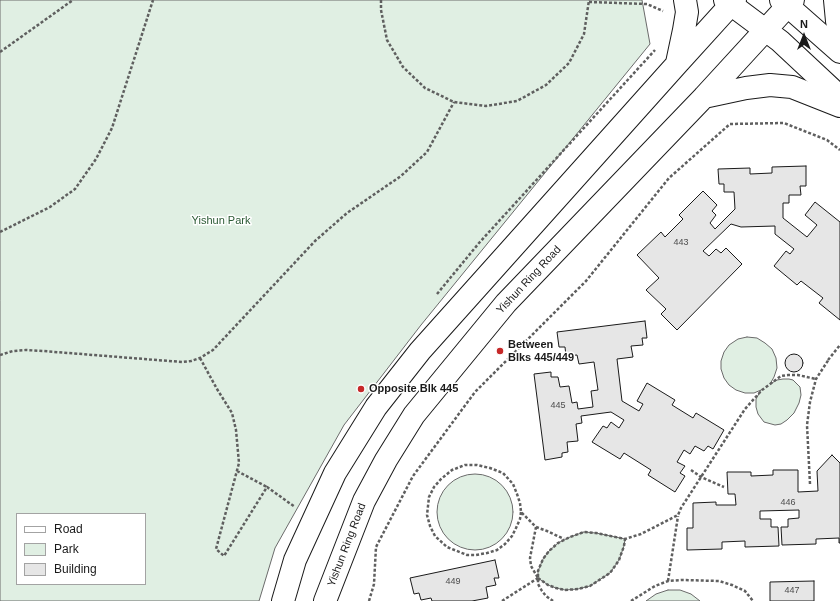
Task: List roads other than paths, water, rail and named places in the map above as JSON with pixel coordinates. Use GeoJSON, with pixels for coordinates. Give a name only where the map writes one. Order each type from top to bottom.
{"type":"FeatureCollection","features":[{"type":"Feature","properties":{"kind":"main road"},"geometry":{"type":"LineString","coordinates":[[677,64],[684,30],[686,12],[685,0]]}},
{"type":"Feature","properties":{"kind":"main road"},"geometry":{"type":"LineString","coordinates":[[835,0],[840,36]]}},
{"type":"Feature","properties":{"kind":"main road"},"geometry":{"type":"LineString","coordinates":[[283,601],[295,560],[335,473],[376,407],[420,350],[677,64],[731,1],[780,40],[840,97]]}},
{"type":"Feature","properties":{"kind":"main road"},"geometry":{"type":"LineString","coordinates":[[787,2],[840,52]]}},
{"type":"Feature","properties":{"kind":"main road","name":"Yishun Ring Road"},"geometry":{"type":"LineString","coordinates":[[325,601],[364,501],[386,460],[414,415],[506,303],[704,98],[766,30],[787,2]]}},
{"type":"Feature","properties":{"kind":"main road"},"geometry":{"type":"LineString","coordinates":[[704,98],[746,88],[770,85],[792,87],[840,106]]}},
{"type":"Feature","properties":{"kind":"place","name":"Between Blks 445/449"},"geometry":{"type":"Point","coordinates":[500,351]}},
{"type":"Feature","properties":{"kind":"place","name":"Opposite Blk 445"},"geometry":{"type":"Point","coordinates":[361,389]}},
{"type":"Feature","properties":{"kind":"park label","name":"Yishun Park"},"geometry":{"type":"Point","coordinates":[221,221]}}]}
